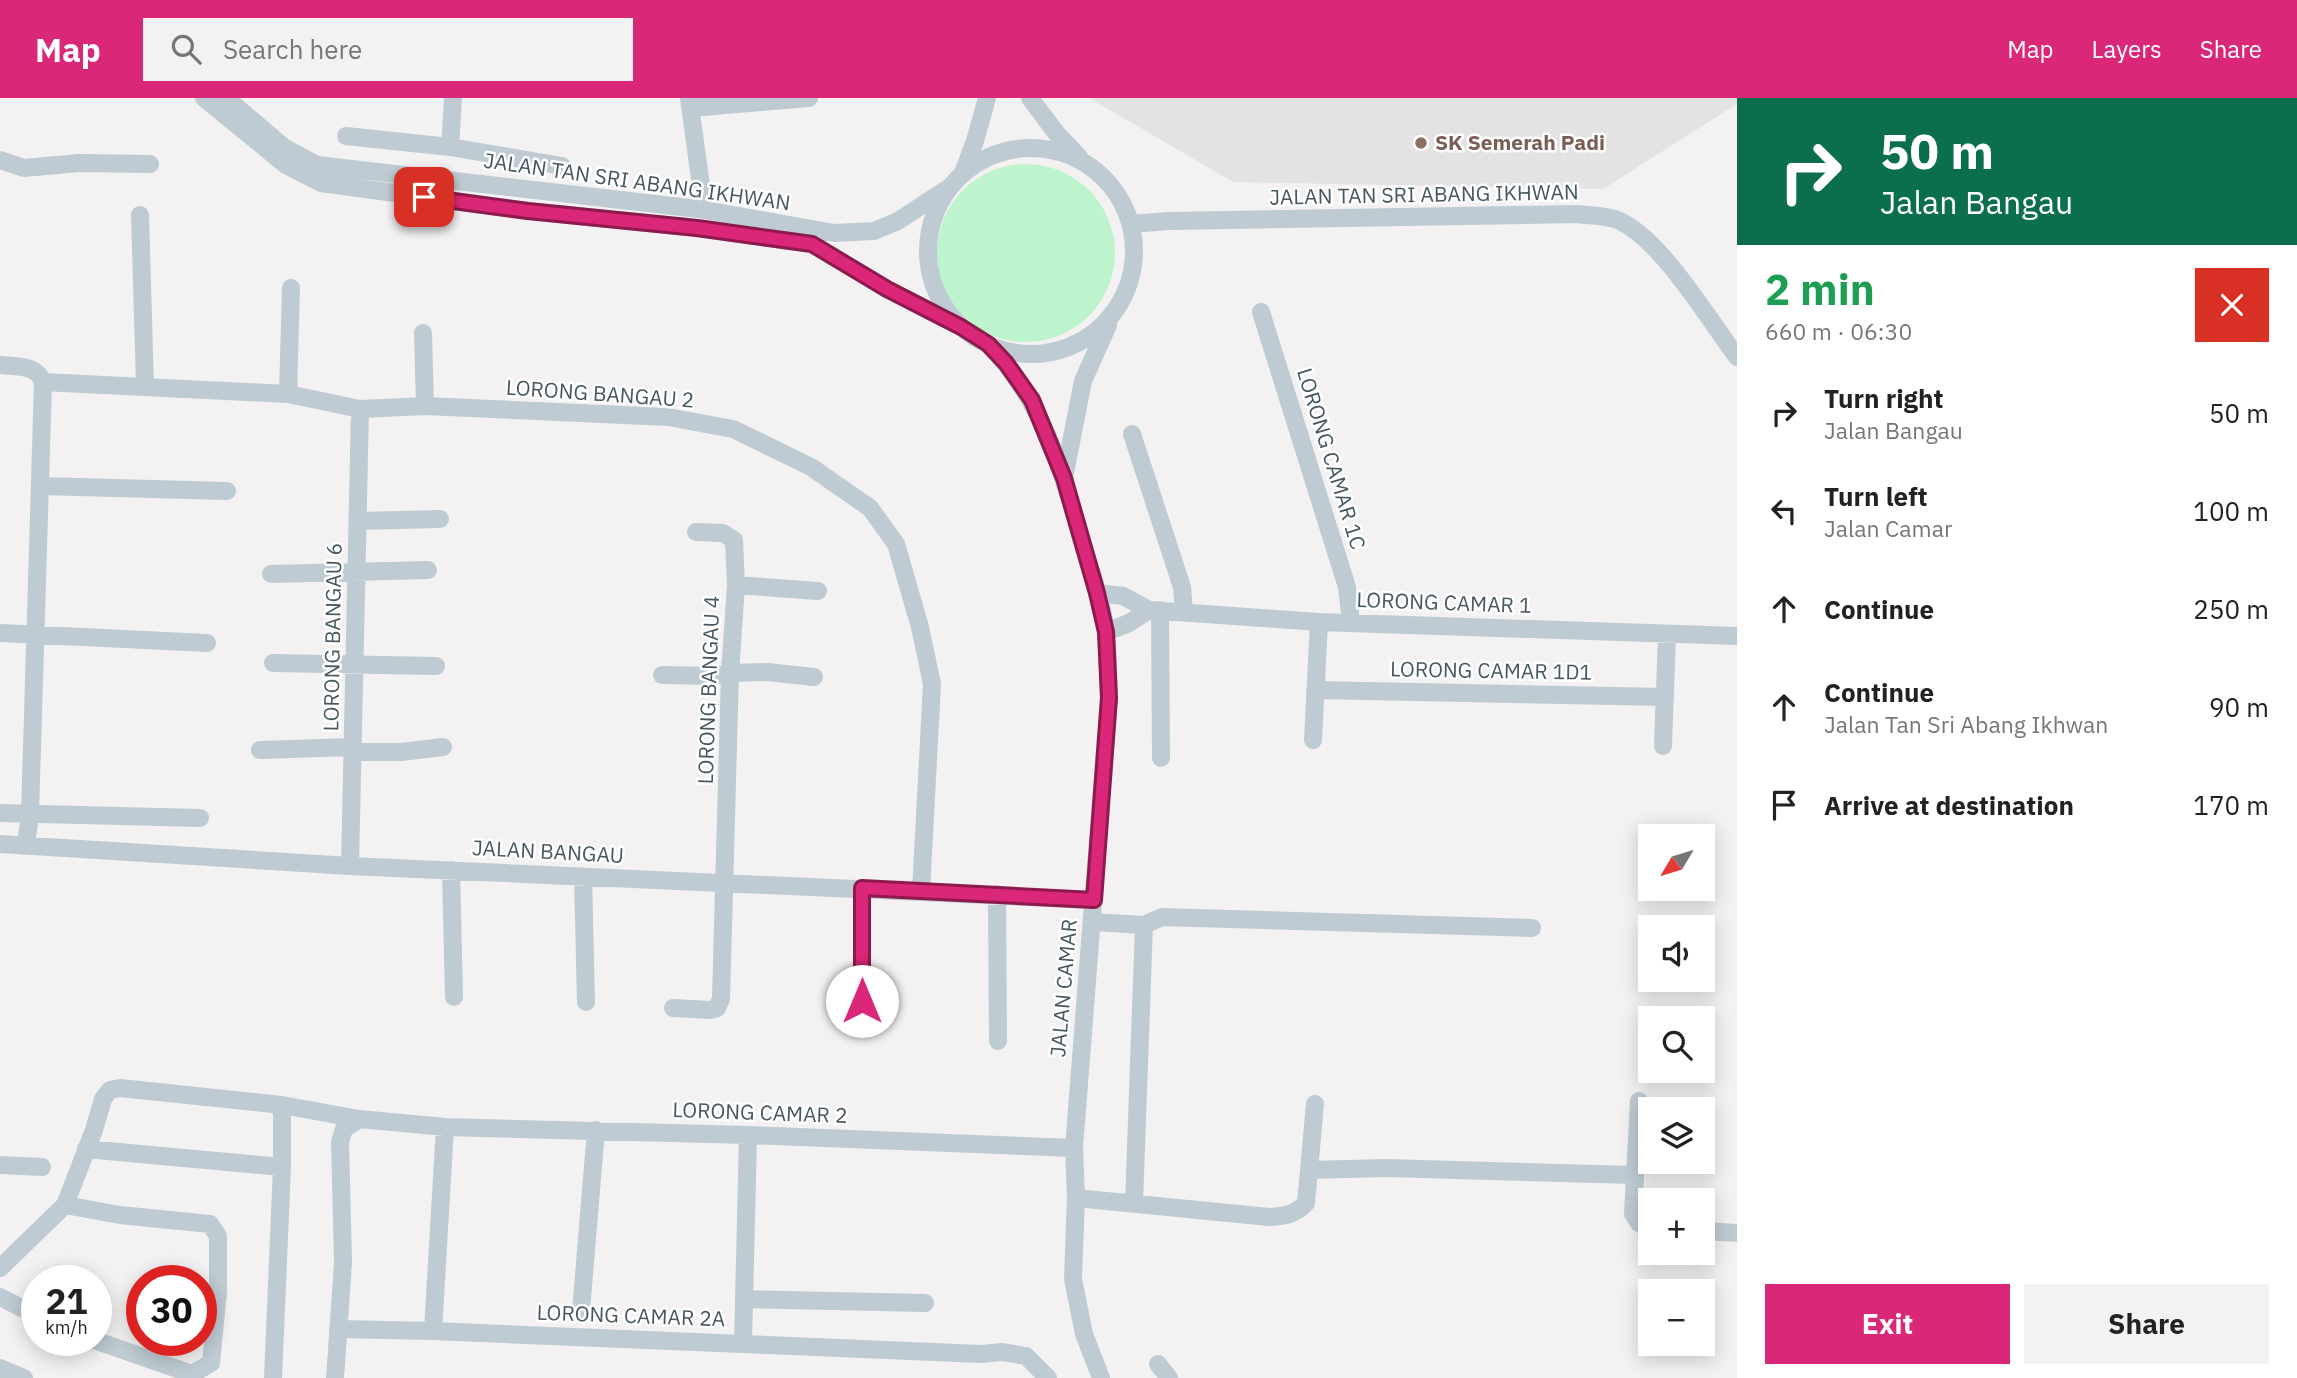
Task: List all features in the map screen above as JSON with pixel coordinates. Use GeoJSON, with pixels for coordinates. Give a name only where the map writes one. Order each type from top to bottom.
{"type":"FeatureCollection","features":[{"type":"Feature","properties":{"kind":"street","name":"JALAN TAN SRI ABANG IKHWAN"},"geometry":{"type":"LineString","coordinates":[[204,98],[286,165],[321,183],[528,211],[813,237]]}},
{"type":"Feature","properties":{"kind":"street","name":"JALAN TAN SRI ABANG IKHWAN"},"geometry":{"type":"LineString","coordinates":[[226,98],[285,148],[317,165],[699,209],[813,237]]}},
{"type":"Feature","properties":{"kind":"street"},"geometry":{"type":"LineString","coordinates":[[450,147],[453,98]]}},
{"type":"Feature","properties":{"kind":"street"},"geometry":{"type":"LineString","coordinates":[[699,209],[702,193],[690,103],[809,98]]}},
{"type":"Feature","properties":{"kind":"street"},"geometry":{"type":"LineString","coordinates":[[963,173],[987,98]]}},
{"type":"Feature","properties":{"kind":"street"},"geometry":{"type":"LineString","coordinates":[[813,237],[887,289],[988,344],[1019,353],[1042,353],[1063,349],[1091,335],[1114,312],[1128,286],[1132,269],[1132,224],[1114,190],[1057,134],[1030,98]]}},
{"type":"Feature","properties":{"kind":"street"},"geometry":{"type":"LineString","coordinates":[[346,136],[450,147],[562,166]]}},
{"type":"Feature","properties":{"kind":"street"},"geometry":{"type":"LineString","coordinates":[[961,327],[942,302],[929,267],[931,224],[940,201],[950,187],[963,173],[988,157],[1021,148],[1049,149],[1082,159]]}},
{"type":"Feature","properties":{"kind":"street"},"geometry":{"type":"LineString","coordinates":[[0,160],[24,168],[79,163],[150,164]]}},
{"type":"Feature","properties":{"kind":"street"},"geometry":{"type":"LineString","coordinates":[[813,237],[874,231],[898,220],[950,187]]}},
{"type":"Feature","properties":{"kind":"street","name":"JALAN TAN SRI ABANG IKHWAN"},"geometry":{"type":"LineString","coordinates":[[1132,224],[1168,221],[1577,214],[1617,220],[1642,233],[1666,260],[1737,357]]}},
{"type":"Feature","properties":{"kind":"street"},"geometry":{"type":"LineString","coordinates":[[141,215],[145,386]]}},
{"type":"Feature","properties":{"kind":"street"},"geometry":{"type":"LineString","coordinates":[[288,394],[291,288]]}},
{"type":"Feature","properties":{"kind":"street","name":"JALAN CAMAR"},"geometry":{"type":"LineString","coordinates":[[1064,478],[1083,381],[1114,312]]}},
{"type":"Feature","properties":{"kind":"street","name":"LORONG CAMAR 1C"},"geometry":{"type":"LineString","coordinates":[[1261,312],[1347,587],[1351,622]]}},
{"type":"Feature","properties":{"kind":"street"},"geometry":{"type":"LineString","coordinates":[[423,332],[425,406]]}},
{"type":"Feature","properties":{"kind":"street","name":"JALAN CAMAR"},"geometry":{"type":"LineString","coordinates":[[988,344],[1006,363],[1032,400],[1064,478],[1106,632],[1109,698],[1074,1148],[1076,1198],[1073,1279],[1084,1334],[1101,1378]]}},
{"type":"Feature","properties":{"kind":"street"},"geometry":{"type":"LineString","coordinates":[[0,365],[29,368],[40,374],[43,382],[30,814],[26,845]]}},
{"type":"Feature","properties":{"kind":"street","name":"LORONG BANGAU 2"},"geometry":{"type":"LineString","coordinates":[[43,382],[288,394],[360,409],[425,406],[668,417],[733,429],[811,467],[870,508],[897,544],[920,627],[932,684],[921,891]]}},
{"type":"Feature","properties":{"kind":"street","name":"LORONG BANGAU 6"},"geometry":{"type":"LineString","coordinates":[[351,866],[360,409]]}},
{"type":"Feature","properties":{"kind":"street"},"geometry":{"type":"LineString","coordinates":[[1132,433],[1182,587],[1184,611]]}},
{"type":"Feature","properties":{"kind":"street"},"geometry":{"type":"LineString","coordinates":[[40,486],[227,491]]}},
{"type":"Feature","properties":{"kind":"street"},"geometry":{"type":"LineString","coordinates":[[358,521],[440,519]]}},
{"type":"Feature","properties":{"kind":"street","name":"LORONG BANGAU 4"},"geometry":{"type":"LineString","coordinates":[[673,1008],[710,1010],[717,1008],[721,999],[730,673],[736,585],[734,540],[723,533],[696,532]]}},
{"type":"Feature","properties":{"kind":"street"},"geometry":{"type":"LineString","coordinates":[[271,573],[428,570]]}},
{"type":"Feature","properties":{"kind":"street"},"geometry":{"type":"LineString","coordinates":[[736,585],[818,591]]}},
{"type":"Feature","properties":{"kind":"street","name":"LORONG CAMAR 1"},"geometry":{"type":"LineString","coordinates":[[1097,593],[1123,597],[1155,610],[1319,622],[1737,636]]}},
{"type":"Feature","properties":{"kind":"street"},"geometry":{"type":"LineString","coordinates":[[1106,632],[1155,610],[1161,758]]}},
{"type":"Feature","properties":{"kind":"street"},"geometry":{"type":"LineString","coordinates":[[1313,740],[1319,622]]}},
{"type":"Feature","properties":{"kind":"street"},"geometry":{"type":"LineString","coordinates":[[0,633],[207,643]]}},
{"type":"Feature","properties":{"kind":"street"},"geometry":{"type":"LineString","coordinates":[[1663,746],[1667,635]]}},
{"type":"Feature","properties":{"kind":"street"},"geometry":{"type":"LineString","coordinates":[[274,663],[436,666]]}},
{"type":"Feature","properties":{"kind":"street"},"geometry":{"type":"LineString","coordinates":[[662,675],[714,676],[766,672],[814,677]]}},
{"type":"Feature","properties":{"kind":"street","name":"LORONG CAMAR 1D1"},"geometry":{"type":"LineString","coordinates":[[1315,690],[1665,697]]}},
{"type":"Feature","properties":{"kind":"street"},"geometry":{"type":"LineString","coordinates":[[260,750],[401,751],[443,747]]}},
{"type":"Feature","properties":{"kind":"street"},"geometry":{"type":"LineString","coordinates":[[0,813],[200,818]]}},
{"type":"Feature","properties":{"kind":"street","name":"JALAN BANGAU"},"geometry":{"type":"LineString","coordinates":[[0,844],[351,866],[1094,900]]}},
{"type":"Feature","properties":{"kind":"street"},"geometry":{"type":"LineString","coordinates":[[451,870],[454,997]]}},
{"type":"Feature","properties":{"kind":"street"},"geometry":{"type":"LineString","coordinates":[[583,877],[586,1002]]}},
{"type":"Feature","properties":{"kind":"street"},"geometry":{"type":"LineString","coordinates":[[862,888],[862,1001]]}},
{"type":"Feature","properties":{"kind":"street"},"geometry":{"type":"LineString","coordinates":[[997,894],[999,1041]]}},
{"type":"Feature","properties":{"kind":"street"},"geometry":{"type":"LineString","coordinates":[[1093,922],[1144,925],[1162,917],[1532,928]]}},
{"type":"Feature","properties":{"kind":"street"},"geometry":{"type":"LineString","coordinates":[[1134,1203],[1144,925]]}},
{"type":"Feature","properties":{"kind":"street","name":"LORONG CAMAR 2"},"geometry":{"type":"LineString","coordinates":[[86,1149],[103,1099],[110,1090],[120,1088],[282,1105],[359,1119],[445,1127],[748,1135],[1074,1148]]}},
{"type":"Feature","properties":{"kind":"street"},"geometry":{"type":"LineString","coordinates":[[1076,1198],[1269,1217],[1298,1212],[1306,1203],[1315,1104]]}},
{"type":"Feature","properties":{"kind":"street"},"geometry":{"type":"LineString","coordinates":[[273,1378],[282,1105]]}},
{"type":"Feature","properties":{"kind":"street"},"geometry":{"type":"LineString","coordinates":[[1638,1116],[1633,1214],[1638,1219]]}},
{"type":"Feature","properties":{"kind":"street"},"geometry":{"type":"LineString","coordinates":[[335,1378],[342,1263],[341,1142],[344,1129],[359,1119]]}},
{"type":"Feature","properties":{"kind":"street"},"geometry":{"type":"LineString","coordinates":[[433,1331],[445,1127]]}},
{"type":"Feature","properties":{"kind":"street"},"geometry":{"type":"LineString","coordinates":[[581,1311],[596,1130]]}},
{"type":"Feature","properties":{"kind":"street","name":"LORONG CAMAR 2A"},"geometry":{"type":"LineString","coordinates":[[338,1329],[743,1344],[748,1135]]}},
{"type":"Feature","properties":{"kind":"street"},"geometry":{"type":"LineString","coordinates":[[0,1268],[65,1205],[86,1149],[282,1167]]}},
{"type":"Feature","properties":{"kind":"street"},"geometry":{"type":"LineString","coordinates":[[0,1165],[42,1167]]}},
{"type":"Feature","properties":{"kind":"street"},"geometry":{"type":"LineString","coordinates":[[1309,1170],[1386,1168],[1634,1175]]}},
{"type":"Feature","properties":{"kind":"street"},"geometry":{"type":"LineString","coordinates":[[65,1205],[120,1215],[210,1224],[217,1232],[218,1292],[211,1363],[192,1374],[112,1346]]}},
{"type":"Feature","properties":{"kind":"street"},"geometry":{"type":"LineString","coordinates":[[1715,1232],[1737,1233]]}},
{"type":"Feature","properties":{"kind":"street"},"geometry":{"type":"LineString","coordinates":[[0,1297],[21,1308]]}},
{"type":"Feature","properties":{"kind":"street"},"geometry":{"type":"LineString","coordinates":[[744,1299],[925,1303]]}},
{"type":"Feature","properties":{"kind":"street"},"geometry":{"type":"LineString","coordinates":[[743,1344],[981,1354],[1003,1352],[1026,1356],[1048,1378]]}},
{"type":"Feature","properties":{"kind":"street"},"geometry":{"type":"LineString","coordinates":[[0,1368],[24,1378]]}},
{"type":"Feature","properties":{"kind":"shaded area","name":"SK Semerah Padi"},"geometry":{"type":"Polygon","coordinates":[[[1089,98],[1737,98],[1737,104],[1603,189],[1233,182],[1089,98]]]}},
{"type":"Feature","properties":{"kind":"green space"},"geometry":{"type":"Polygon","coordinates":[[[1026,164],[1060,171],[1089,190],[1108,219],[1115,253],[1108,287],[1089,316],[1060,335],[1026,342],[992,335],[963,316],[944,287],[937,253],[944,219],[963,190],[992,171],[1026,164]]]}},
{"type":"Feature","properties":{"kind":"place","name":"SK Semerah Padi"},"geometry":{"type":"Point","coordinates":[1421,143]}},
{"type":"Feature","properties":{"kind":"route"},"geometry":{"type":"LineString","coordinates":[[424,197],[812,244],[988,344],[1006,363],[1032,400],[1064,478],[1106,632],[1109,698],[1094,900],[862,888],[862,1001]]}}]}
